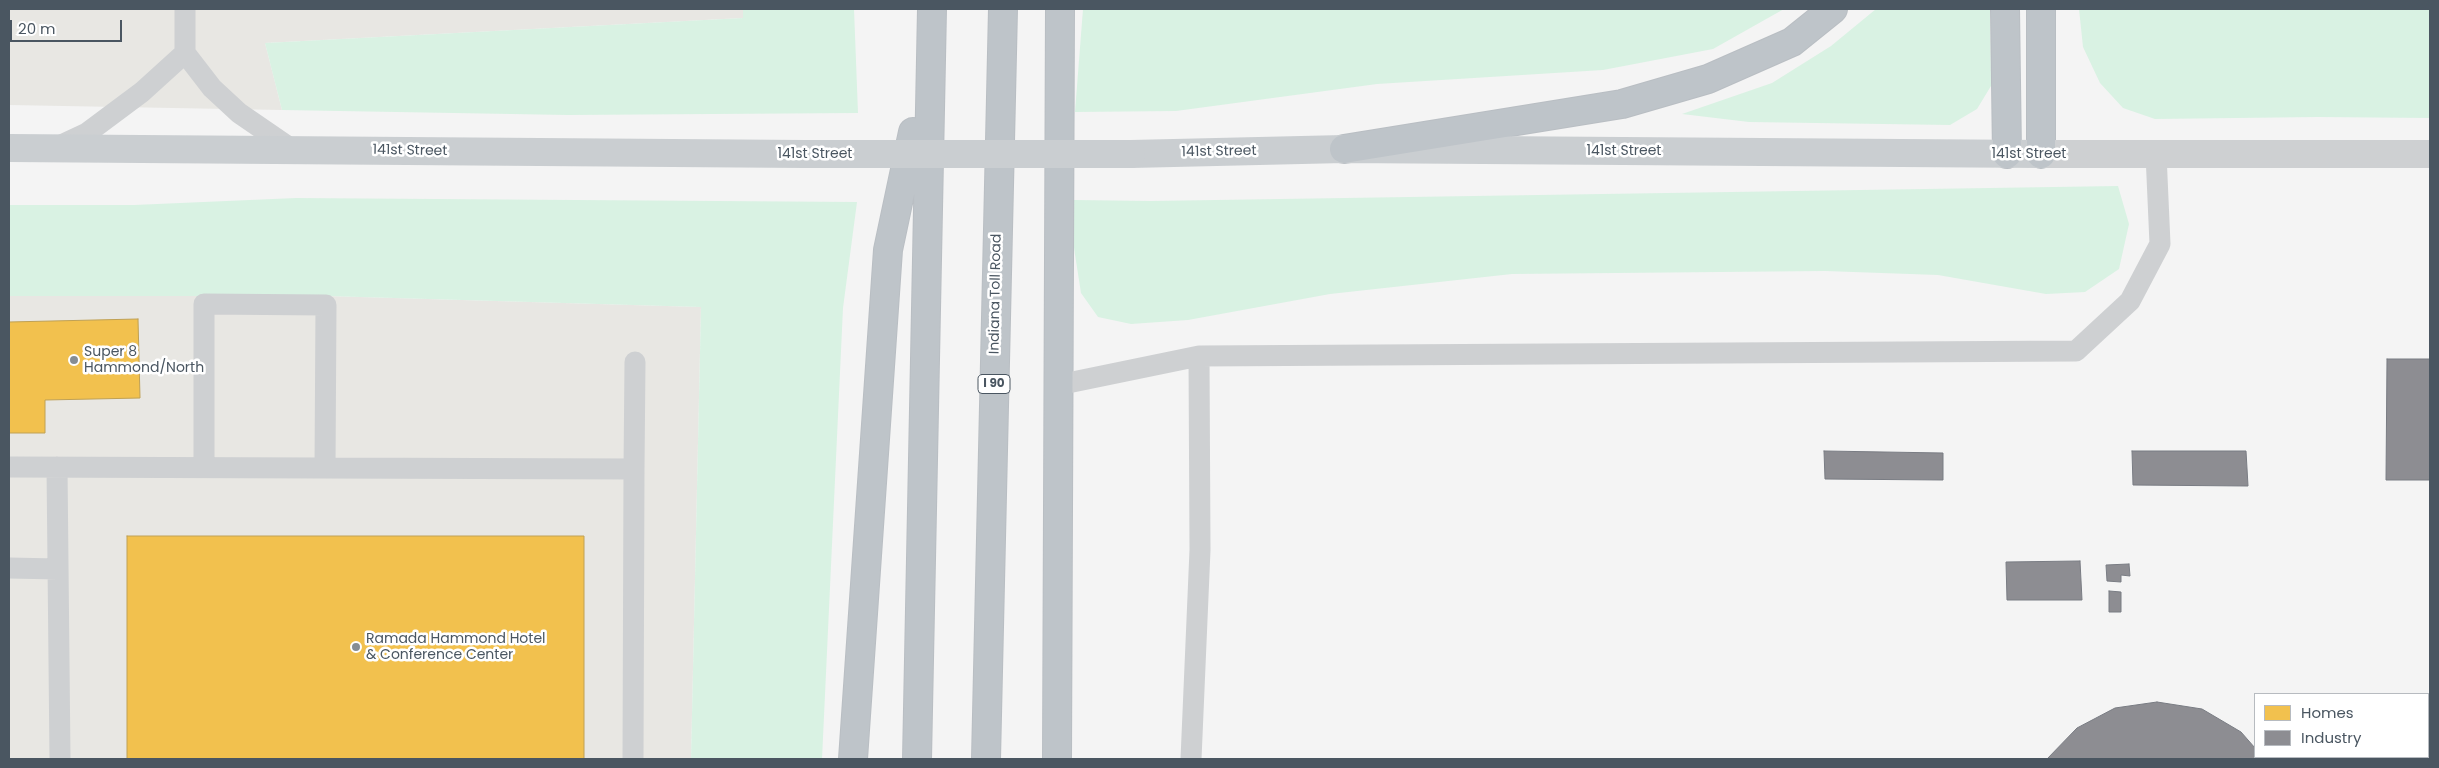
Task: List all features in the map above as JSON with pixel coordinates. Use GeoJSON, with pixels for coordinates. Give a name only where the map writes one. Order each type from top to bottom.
{"type":"FeatureCollection","features":[{"type":"Feature","properties":{"kind":"highway"},"geometry":{"type":"LineString","coordinates":[[917,759],[932,9]]}},
{"type":"Feature","properties":{"kind":"highway","name":"Indiana Toll Road"},"geometry":{"type":"LineString","coordinates":[[986,759],[1003,9]]}},
{"type":"Feature","properties":{"kind":"highway"},"geometry":{"type":"LineString","coordinates":[[1057,759],[1060,9]]}},
{"type":"Feature","properties":{"kind":"highway"},"geometry":{"type":"LineString","coordinates":[[1344,149],[1622,104],[1708,78],[1792,42],[1832,9]]}},
{"type":"Feature","properties":{"kind":"highway"},"geometry":{"type":"LineString","coordinates":[[2005,9],[2007,154]]}},
{"type":"Feature","properties":{"kind":"highway"},"geometry":{"type":"LineString","coordinates":[[2041,9],[2042,154]]}},
{"type":"Feature","properties":{"kind":"highway"},"geometry":{"type":"LineString","coordinates":[[853,759],[888,250],[932,43]]}},
{"type":"Feature","properties":{"kind":"main road","name":"141st Street"},"geometry":{"type":"LineString","coordinates":[[9,148],[290,148],[500,153],[806,154],[1131,154],[1344,149],[2042,154]]}},
{"type":"Feature","properties":{"kind":"street","name":"141st Street"},"geometry":{"type":"LineString","coordinates":[[2042,154],[2430,154]]}},
{"type":"Feature","properties":{"kind":"lane"},"geometry":{"type":"LineString","coordinates":[[185,9],[184,53],[212,88],[232,107],[290,148]]}},
{"type":"Feature","properties":{"kind":"lane"},"geometry":{"type":"LineString","coordinates":[[54,148],[88,133],[142,92],[184,53]]}},
{"type":"Feature","properties":{"kind":"lane"},"geometry":{"type":"LineString","coordinates":[[1058,384],[1199,356],[2076,351],[2130,300],[2160,244],[2156,154]]}},
{"type":"Feature","properties":{"kind":"lane"},"geometry":{"type":"LineString","coordinates":[[204,467],[204,304],[326,304],[325,468]]}},
{"type":"Feature","properties":{"kind":"lane"},"geometry":{"type":"LineString","coordinates":[[1191,759],[1200,550],[1199,356]]}},
{"type":"Feature","properties":{"kind":"lane"},"geometry":{"type":"LineString","coordinates":[[632,759],[635,362]]}},
{"type":"Feature","properties":{"kind":"lane"},"geometry":{"type":"LineString","coordinates":[[9,467],[634,469]]}},
{"type":"Feature","properties":{"kind":"lane"},"geometry":{"type":"LineString","coordinates":[[57,467],[60,759]]}},
{"type":"Feature","properties":{"kind":"lane"},"geometry":{"type":"LineString","coordinates":[[9,568],[58,569]]}},
{"type":"Feature","properties":{"kind":"shaded area"},"geometry":{"type":"Polygon","coordinates":[[[9,9],[743,9],[743,18],[265,43],[282,110],[9,105],[9,9]]]}},
{"type":"Feature","properties":{"kind":"shaded area"},"geometry":{"type":"Polygon","coordinates":[[[9,296],[326,296],[701,307],[691,759],[9,759],[9,296]]]}},
{"type":"Feature","properties":{"kind":"green space"},"geometry":{"type":"Polygon","coordinates":[[[743,9],[854,9],[858,113],[568,115],[282,110],[265,43],[743,18],[743,9]]]}},
{"type":"Feature","properties":{"kind":"green space"},"geometry":{"type":"Polygon","coordinates":[[[1083,9],[1784,9],[1713,49],[1603,70],[1377,84],[1176,111],[1075,112],[1083,9]]]}},
{"type":"Feature","properties":{"kind":"green space"},"geometry":{"type":"Polygon","coordinates":[[[1876,9],[1990,9],[1991,86],[1977,109],[1950,125],[1749,122],[1682,114],[1772,83],[1831,46],[1876,9]]]}},
{"type":"Feature","properties":{"kind":"green space"},"geometry":{"type":"Polygon","coordinates":[[[2079,9],[2430,9],[2430,118],[2155,119],[2123,108],[2100,83],[2083,47],[2079,9]]]}},
{"type":"Feature","properties":{"kind":"green space"},"geometry":{"type":"Polygon","coordinates":[[[2118,186],[2129,224],[2119,269],[2085,292],[2046,294],[1938,275],[1825,271],[1512,274],[1330,294],[1188,320],[1131,324],[1098,317],[1081,293],[1074,248],[1074,200],[1151,201],[2118,186]]]}},
{"type":"Feature","properties":{"kind":"green space"},"geometry":{"type":"Polygon","coordinates":[[[296,198],[857,202],[843,308],[822,759],[691,759],[701,307],[326,296],[9,296],[9,205],[134,205],[296,198]]]}},
{"type":"Feature","properties":{"kind":"building: Homes","name":"Super 8 Hammond/North"},"geometry":{"type":"Polygon","coordinates":[[[138,319],[140,398],[45,400],[45,433],[9,433],[9,322],[138,319]]]}},
{"type":"Feature","properties":{"kind":"building: Homes","name":"Ramada Hammond Hotel & Conference Center"},"geometry":{"type":"Polygon","coordinates":[[[127,536],[584,536],[584,759],[127,759],[127,536]]]}},
{"type":"Feature","properties":{"kind":"building: Industry"},"geometry":{"type":"Polygon","coordinates":[[[2387,359],[2430,359],[2430,480],[2386,480],[2387,359]]]}},
{"type":"Feature","properties":{"kind":"building: Industry"},"geometry":{"type":"Polygon","coordinates":[[[1824,451],[1943,453],[1943,480],[1825,479],[1824,451]]]}},
{"type":"Feature","properties":{"kind":"building: Industry"},"geometry":{"type":"Polygon","coordinates":[[[2132,451],[2246,451],[2248,486],[2133,485],[2132,451]]]}},
{"type":"Feature","properties":{"kind":"building: Industry"},"geometry":{"type":"Polygon","coordinates":[[[2080,561],[2082,600],[2007,600],[2006,562],[2080,561]]]}},
{"type":"Feature","properties":{"kind":"building: Industry"},"geometry":{"type":"Polygon","coordinates":[[[2129,564],[2130,576],[2121,575],[2121,582],[2107,581],[2106,565],[2129,564]]]}},
{"type":"Feature","properties":{"kind":"building: Industry"},"geometry":{"type":"Polygon","coordinates":[[[2109,591],[2121,592],[2121,612],[2109,612],[2109,591]]]}},
{"type":"Feature","properties":{"kind":"building: Industry"},"geometry":{"type":"Polygon","coordinates":[[[2157,702],[2202,709],[2241,732],[2254,747],[2254,758],[2265,759],[2047,759],[2077,728],[2115,708],[2157,702]]]}},
{"type":"Feature","properties":{"kind":"place","name":"Super 8 Hammond/North"},"geometry":{"type":"Point","coordinates":[74,360]}},
{"type":"Feature","properties":{"kind":"place","name":"Ramada Hammond Hotel & Conference Center"},"geometry":{"type":"Point","coordinates":[356,647]}}]}
